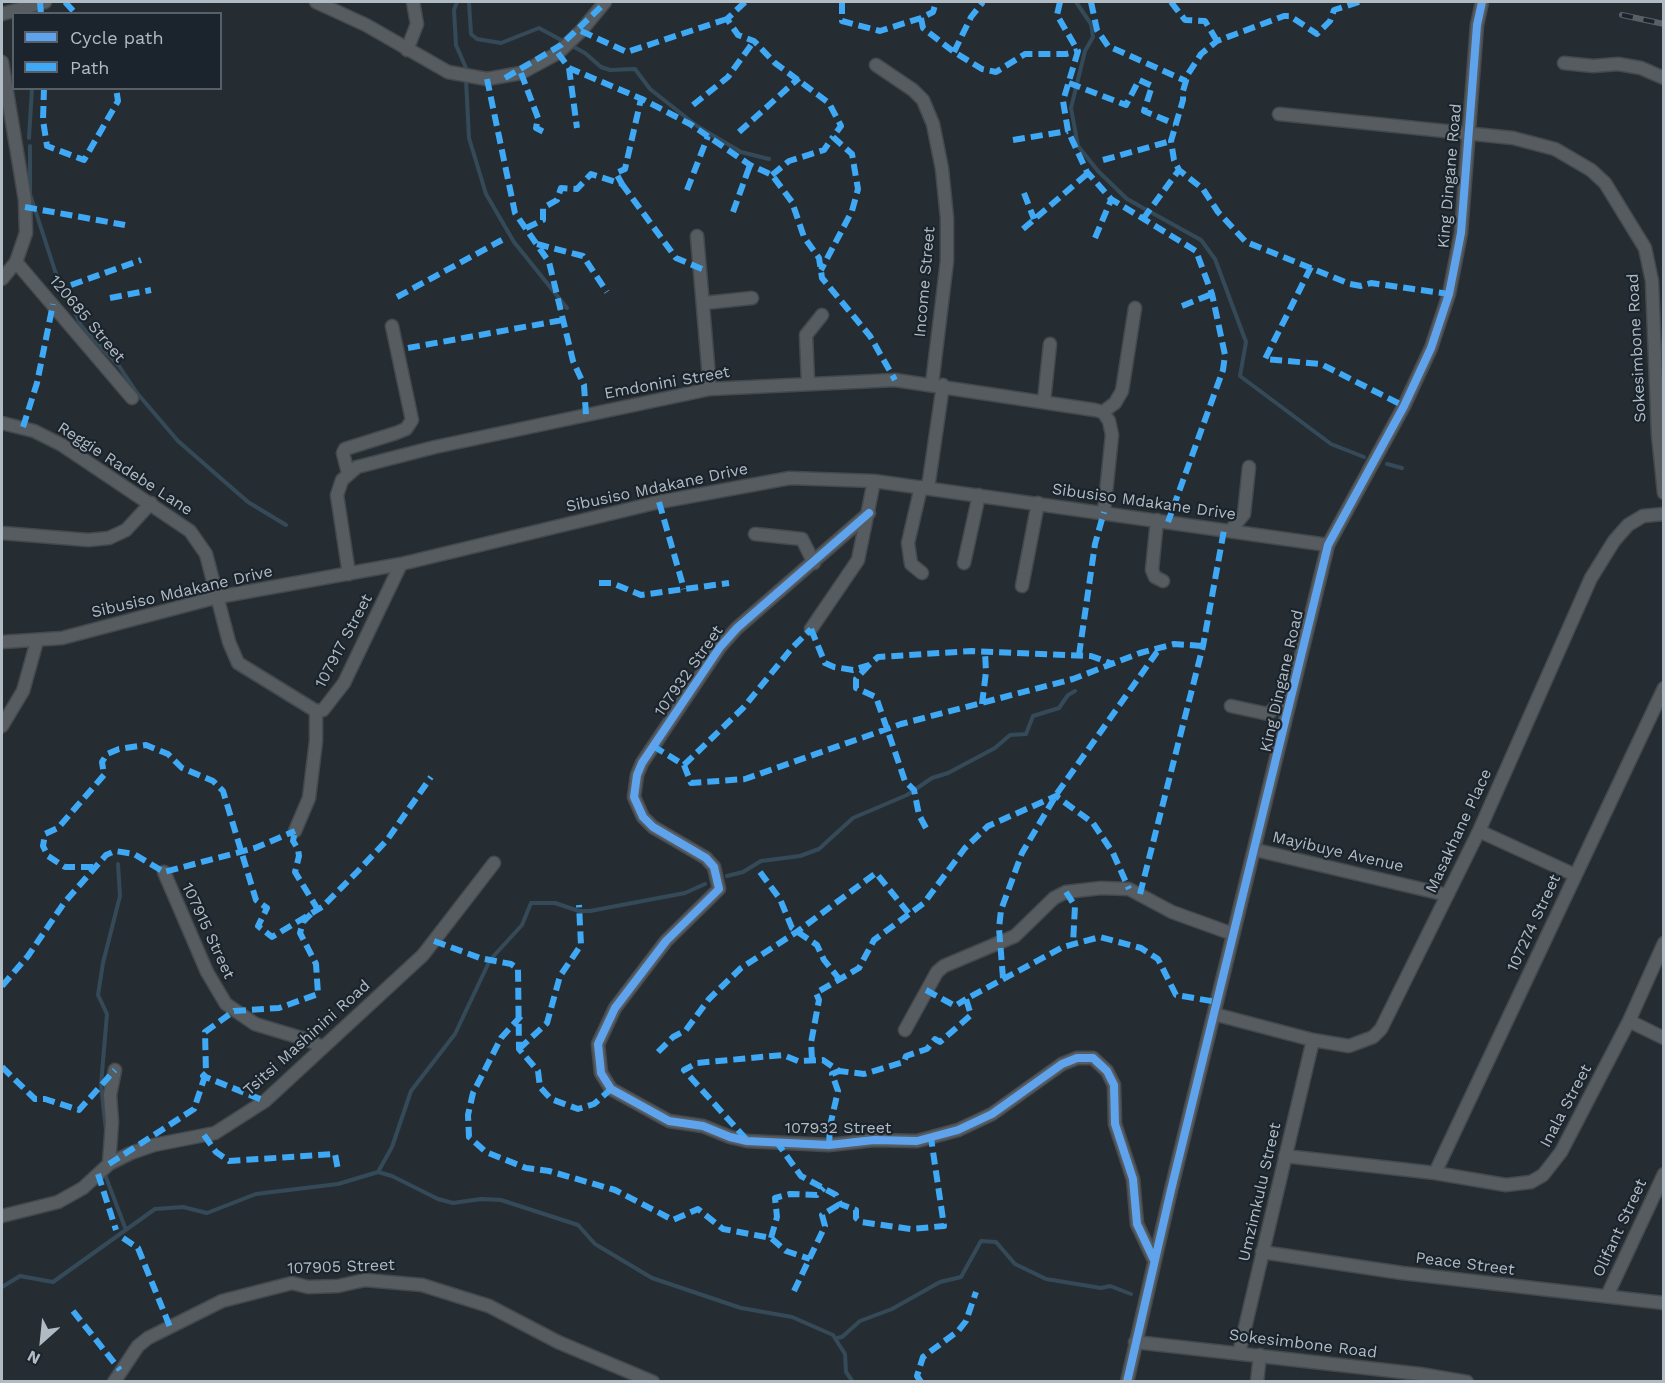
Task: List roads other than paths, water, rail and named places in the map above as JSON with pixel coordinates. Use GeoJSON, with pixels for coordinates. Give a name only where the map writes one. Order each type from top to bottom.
{"type":"FeatureCollection","features":[{"type":"Feature","properties":{"kind":"street"},"geometry":{"type":"LineString","coordinates":[[2,14],[45,2]]}},
{"type":"Feature","properties":{"kind":"street"},"geometry":{"type":"LineString","coordinates":[[315,2],[366,25],[448,72],[487,80],[521,73],[558,53],[582,31],[605,2]]}},
{"type":"Feature","properties":{"kind":"street"},"geometry":{"type":"LineString","coordinates":[[407,50],[417,24],[413,2]]}},
{"type":"Feature","properties":{"kind":"street","name":"King Dingane Road"},"geometry":{"type":"LineString","coordinates":[[1127,1382],[1154,1260],[1233,934],[1256,850],[1328,545],[1404,406],[1431,348],[1449,294],[1461,233],[1477,25],[1482,2]]}},
{"type":"Feature","properties":{"kind":"street"},"geometry":{"type":"LineString","coordinates":[[2,62],[25,207],[26,233],[16,262],[2,279]]}},
{"type":"Feature","properties":{"kind":"street"},"geometry":{"type":"LineString","coordinates":[[1564,63],[1593,66],[1626,65],[1641,68],[1664,78]]}},
{"type":"Feature","properties":{"kind":"street","name":"Income Street"},"geometry":{"type":"LineString","coordinates":[[876,65],[913,90],[923,100],[933,124],[942,170],[947,218],[947,261],[937,384],[924,487],[908,543],[911,564],[922,573]]}},
{"type":"Feature","properties":{"kind":"street","name":"Sokesimbone Road"},"geometry":{"type":"LineString","coordinates":[[1279,114],[1468,131],[1513,138],[1555,149],[1591,170],[1605,183],[1645,248],[1652,281],[1659,458],[1664,493]]}},
{"type":"Feature","properties":{"kind":"street"},"geometry":{"type":"LineString","coordinates":[[697,236],[710,389]]}},
{"type":"Feature","properties":{"kind":"street","name":"120685 Street"},"geometry":{"type":"LineString","coordinates":[[16,262],[132,398]]}},
{"type":"Feature","properties":{"kind":"street"},"geometry":{"type":"LineString","coordinates":[[704,303],[752,298]]}},
{"type":"Feature","properties":{"kind":"street"},"geometry":{"type":"LineString","coordinates":[[1104,512],[1112,443],[1111,427],[1102,412],[1115,404],[1122,391],[1135,308]]}},
{"type":"Feature","properties":{"kind":"street"},"geometry":{"type":"LineString","coordinates":[[808,382],[806,335],[822,315]]}},
{"type":"Feature","properties":{"kind":"street"},"geometry":{"type":"LineString","coordinates":[[349,574],[337,505],[338,488],[348,473],[343,453],[345,448],[406,429],[412,420],[393,326]]}},
{"type":"Feature","properties":{"kind":"street"},"geometry":{"type":"LineString","coordinates":[[1044,401],[1050,344]]}},
{"type":"Feature","properties":{"kind":"street","name":"Emdonini Street"},"geometry":{"type":"LineString","coordinates":[[348,473],[357,467],[435,447],[710,389],[808,382],[895,380],[937,384],[1102,412]]}},
{"type":"Feature","properties":{"kind":"street","name":"Reggie Radebe Lane"},"geometry":{"type":"LineString","coordinates":[[2,423],[23,427],[48,437],[151,503],[190,531],[206,554],[233,655],[238,663],[316,711]]}},
{"type":"Feature","properties":{"kind":"street"},"geometry":{"type":"LineString","coordinates":[[1230,531],[1244,514],[1249,467]]}},
{"type":"Feature","properties":{"kind":"street","name":"Sibusiso Mdakane Drive"},"geometry":{"type":"LineString","coordinates":[[2,642],[62,638],[218,600],[400,564],[659,502],[790,478],[874,481],[924,487],[1328,545]]}},
{"type":"Feature","properties":{"kind":"street"},"geometry":{"type":"LineString","coordinates":[[811,629],[853,570],[860,552],[874,481]]}},
{"type":"Feature","properties":{"kind":"street"},"geometry":{"type":"LineString","coordinates":[[964,563],[979,495]]}},
{"type":"Feature","properties":{"kind":"street"},"geometry":{"type":"LineString","coordinates":[[2,532],[88,540],[109,538],[126,530],[151,503]]}},
{"type":"Feature","properties":{"kind":"street"},"geometry":{"type":"LineString","coordinates":[[1022,586],[1038,503]]}},
{"type":"Feature","properties":{"kind":"street","name":"107932 Street"},"geometry":{"type":"LineString","coordinates":[[869,513],[814,563],[736,628],[720,647],[653,746],[637,775],[634,797],[643,817],[653,827],[706,858],[714,867],[719,889],[666,941],[615,1008],[598,1044],[598,1060],[605,1081],[611,1089],[662,1118],[703,1126],[730,1137],[809,1145],[874,1140],[903,1142],[931,1138],[969,1126],[992,1114],[1062,1064],[1077,1058],[1093,1058],[1107,1071],[1114,1085],[1115,1124],[1133,1179],[1137,1224],[1154,1260]]}},
{"type":"Feature","properties":{"kind":"street","name":"Masakhane Place"},"geometry":{"type":"LineString","coordinates":[[1214,1014],[1313,1040],[1349,1046],[1373,1037],[1381,1029],[1479,831],[1592,578],[1614,541],[1628,525],[1643,516],[1664,514]]}},
{"type":"Feature","properties":{"kind":"street"},"geometry":{"type":"LineString","coordinates":[[1157,520],[1152,570],[1155,577],[1163,581]]}},
{"type":"Feature","properties":{"kind":"street"},"geometry":{"type":"LineString","coordinates":[[755,534],[802,539],[814,563]]}},
{"type":"Feature","properties":{"kind":"street","name":"107917 Street"},"geometry":{"type":"LineString","coordinates":[[295,831],[309,798],[316,741],[316,711],[323,710],[344,683],[400,564]]}},
{"type":"Feature","properties":{"kind":"street"},"geometry":{"type":"LineString","coordinates":[[2,726],[23,691],[37,641]]}},
{"type":"Feature","properties":{"kind":"street","name":"107274 Street"},"geometry":{"type":"LineString","coordinates":[[1435,1173],[1663,688]]}},
{"type":"Feature","properties":{"kind":"street"},"geometry":{"type":"LineString","coordinates":[[1231,706],[1268,714],[1293,692]]}},
{"type":"Feature","properties":{"kind":"street"},"geometry":{"type":"LineString","coordinates":[[1479,831],[1575,875]]}},
{"type":"Feature","properties":{"kind":"street","name":"Mayibuye Avenue"},"geometry":{"type":"LineString","coordinates":[[1256,850],[1447,895]]}},
{"type":"Feature","properties":{"kind":"street","name":"Tsitsi Mashinini Road"},"geometry":{"type":"LineString","coordinates":[[2,1216],[58,1202],[83,1188],[109,1164],[154,1145],[220,1130],[265,1101],[423,955],[494,863]]}},
{"type":"Feature","properties":{"kind":"street","name":"107915 Street"},"geometry":{"type":"LineString","coordinates":[[164,872],[207,972],[226,1004],[255,1024],[308,1040],[322,1047]]}},
{"type":"Feature","properties":{"kind":"street"},"geometry":{"type":"LineString","coordinates":[[905,1030],[937,972],[944,966],[1015,936],[1054,898],[1066,892],[1101,888],[1129,889],[1172,912],[1233,934]]}},
{"type":"Feature","properties":{"kind":"street","name":"Inala Street"},"geometry":{"type":"LineString","coordinates":[[1285,1156],[1435,1173],[1506,1185],[1531,1182],[1543,1175],[1561,1152],[1629,1021],[1664,943]]}},
{"type":"Feature","properties":{"kind":"street"},"geometry":{"type":"LineString","coordinates":[[1629,1021],[1664,1038]]}},
{"type":"Feature","properties":{"kind":"street","name":"Umzimkulu Street"},"geometry":{"type":"LineString","coordinates":[[1239,1353],[1313,1040]]}},
{"type":"Feature","properties":{"kind":"street"},"geometry":{"type":"LineString","coordinates":[[109,1164],[112,1122],[110,1095],[115,1070]]}},
{"type":"Feature","properties":{"kind":"street","name":"Olifant Street"},"geometry":{"type":"LineString","coordinates":[[1607,1296],[1664,1174]]}},
{"type":"Feature","properties":{"kind":"street","name":"Peace Street"},"geometry":{"type":"LineString","coordinates":[[1262,1252],[1402,1273],[1664,1303]]}},
{"type":"Feature","properties":{"kind":"street","name":"107905 Street"},"geometry":{"type":"LineString","coordinates":[[114,1382],[138,1346],[148,1338],[222,1301],[292,1283],[308,1287],[338,1286],[365,1280],[422,1285],[467,1298],[489,1306],[558,1342],[653,1382]]}},
{"type":"Feature","properties":{"kind":"street","name":"Sokesimbone Road"},"geometry":{"type":"LineString","coordinates":[[1135,1341],[1467,1382]]}},
{"type":"Feature","properties":{"kind":"street"},"geometry":{"type":"LineString","coordinates":[[1257,1382],[1260,1355]]}},
{"type":"Feature","properties":{"kind":"waterway"},"geometry":{"type":"LineString","coordinates":[[457,2],[454,10],[456,45],[466,68]]}},
{"type":"Feature","properties":{"kind":"waterway"},"geometry":{"type":"LineString","coordinates":[[469,2],[471,34],[477,39],[501,43],[539,28],[585,53],[601,67],[610,70],[635,69],[650,89],[697,126],[741,152],[769,159]]}},
{"type":"Feature","properties":{"kind":"waterway"},"geometry":{"type":"LineString","coordinates":[[1076,2],[1091,24],[1093,37],[1085,51],[1071,108],[1078,146],[1098,171],[1127,199],[1201,240],[1215,259],[1246,342],[1240,376],[1331,444],[1364,457]]}},
{"type":"Feature","properties":{"kind":"waterway"},"geometry":{"type":"LineString","coordinates":[[466,80],[469,138],[486,194],[514,242],[567,308]]}},
{"type":"Feature","properties":{"kind":"waterway"},"geometry":{"type":"LineString","coordinates":[[29,138],[32,90]]}},
{"type":"Feature","properties":{"kind":"waterway"},"geometry":{"type":"LineString","coordinates":[[30,146],[30,194],[56,274],[82,327],[119,366],[137,393],[178,441],[248,502],[286,525]]}},
{"type":"Feature","properties":{"kind":"waterway"},"geometry":{"type":"LineString","coordinates":[[1387,464],[1402,468]]}},
{"type":"Feature","properties":{"kind":"waterway"},"geometry":{"type":"LineString","coordinates":[[727,876],[743,872],[761,861],[800,856],[819,849],[853,818],[907,795],[932,778],[948,773],[995,748],[1010,735],[1026,734],[1033,716],[1059,708],[1068,695],[1075,691]]}},
{"type":"Feature","properties":{"kind":"waterway"},"geometry":{"type":"LineString","coordinates":[[106,1131],[101,1085],[107,1014],[98,995],[103,963],[120,896],[118,864]]}},
{"type":"Feature","properties":{"kind":"waterway"},"geometry":{"type":"LineString","coordinates":[[378,1172],[392,1147],[411,1091],[455,1034],[490,960],[522,925],[531,903],[555,903],[579,911],[590,911],[685,893],[705,884]]}},
{"type":"Feature","properties":{"kind":"waterway"},"geometry":{"type":"LineString","coordinates":[[104,1172],[126,1230]]}},
{"type":"Feature","properties":{"kind":"waterway"},"geometry":{"type":"LineString","coordinates":[[2,1287],[20,1276],[53,1282],[155,1209],[183,1207],[207,1213],[256,1194],[338,1184],[378,1172],[392,1176],[438,1199],[453,1203],[481,1199],[501,1200],[578,1225],[595,1244],[652,1278],[741,1308],[792,1317],[833,1335],[845,1354],[846,1372],[853,1382]]}},
{"type":"Feature","properties":{"kind":"waterway"},"geometry":{"type":"LineString","coordinates":[[837,1338],[842,1337],[860,1321],[892,1309],[940,1282],[961,1277],[981,1241],[996,1242],[1015,1264],[1046,1279],[1101,1288],[1110,1286],[1131,1294]]}},
{"type":"Feature","properties":{"kind":"railway"},"geometry":{"type":"LineString","coordinates":[[1622,15],[1664,24]]}}]}
